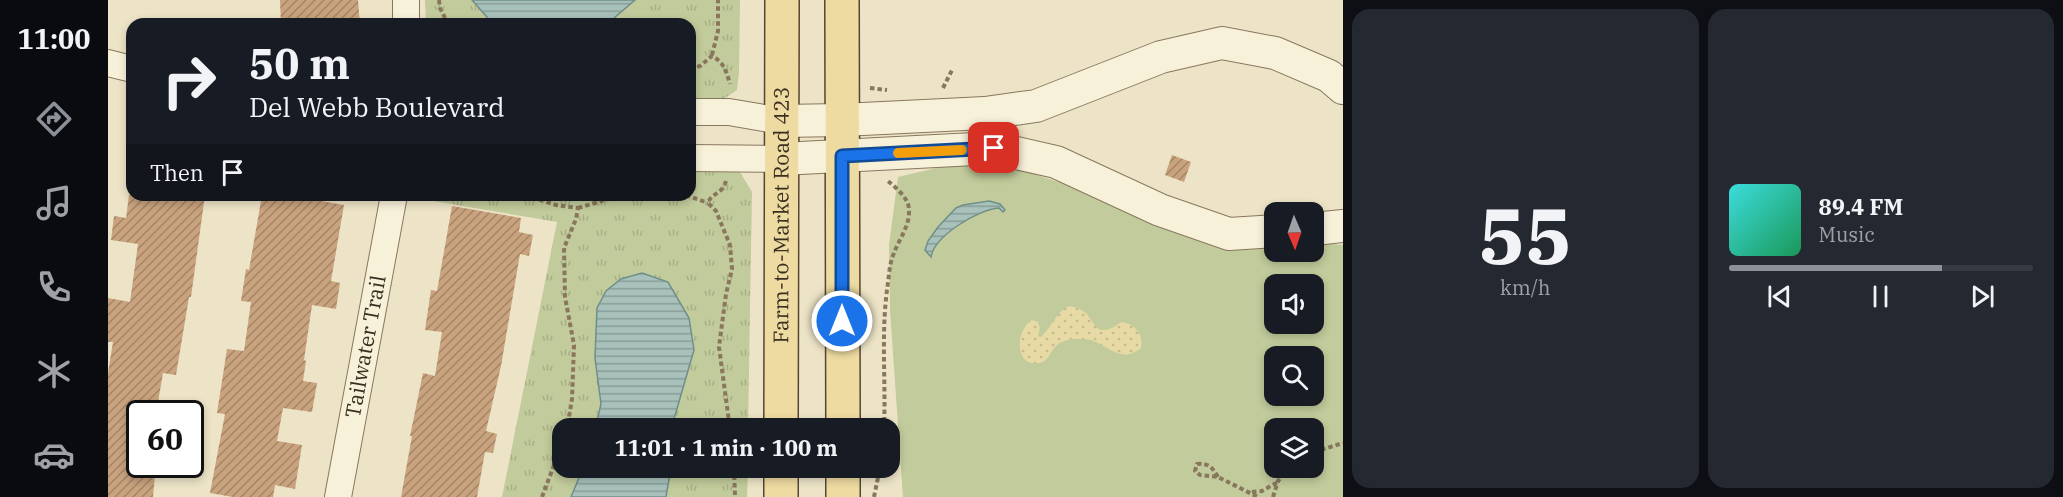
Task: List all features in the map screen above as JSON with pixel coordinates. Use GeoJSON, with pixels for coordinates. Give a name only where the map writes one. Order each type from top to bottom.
{"type":"FeatureCollection","features":[{"type":"Feature","properties":{"kind":"main road","name":"Farm-to-Market Road 423"},"geometry":{"type":"LineString","coordinates":[[781,418],[782,0]]}},
{"type":"Feature","properties":{"kind":"main road"},"geometry":{"type":"LineString","coordinates":[[842,0],[843,418]]}},
{"type":"Feature","properties":{"kind":"main road"},"geometry":{"type":"LineString","coordinates":[[781,478],[781,497]]}},
{"type":"Feature","properties":{"kind":"main road"},"geometry":{"type":"LineString","coordinates":[[843,478],[843,497]]}},
{"type":"Feature","properties":{"kind":"street"},"geometry":{"type":"LineString","coordinates":[[405,18],[406,0]]}},
{"type":"Feature","properties":{"kind":"street"},"geometry":{"type":"LineString","coordinates":[[696,112],[729,112],[781,121],[985,113],[1036,106],[1161,57],[1222,43],[1275,53],[1329,76],[1343,88]]}},
{"type":"Feature","properties":{"kind":"street"},"geometry":{"type":"LineString","coordinates":[[108,63],[126,68]]}},
{"type":"Feature","properties":{"kind":"street"},"geometry":{"type":"LineString","coordinates":[[696,158],[781,159],[994,148],[1056,162],[1160,210],[1229,234],[1264,232]]}},
{"type":"Feature","properties":{"kind":"street","name":"Tailwater Trail"},"geometry":{"type":"LineString","coordinates":[[338,497],[393,201]]}},
{"type":"Feature","properties":{"kind":"street"},"geometry":{"type":"LineString","coordinates":[[1324,228],[1343,226]]}},
{"type":"Feature","properties":{"kind":"path"},"geometry":{"type":"LineString","coordinates":[[439,0],[445,18]]}},
{"type":"Feature","properties":{"kind":"path"},"geometry":{"type":"LineString","coordinates":[[696,67],[712,56],[718,30],[718,0]]}},
{"type":"Feature","properties":{"kind":"path"},"geometry":{"type":"LineString","coordinates":[[712,56],[719,59],[725,68],[730,84]]}},
{"type":"Feature","properties":{"kind":"path"},"geometry":{"type":"LineString","coordinates":[[883,176],[901,193],[909,206],[906,229],[893,255],[887,294],[882,343],[884,418]]}},
{"type":"Feature","properties":{"kind":"path"},"geometry":{"type":"LineString","coordinates":[[708,203],[709,199],[724,189],[727,177]]}},
{"type":"Feature","properties":{"kind":"path"},"geometry":{"type":"LineString","coordinates":[[696,199],[708,203],[716,211],[730,245],[732,269],[719,346],[729,418]]}},
{"type":"Feature","properties":{"kind":"path"},"geometry":{"type":"LineString","coordinates":[[544,201],[578,208],[602,201]]}},
{"type":"Feature","properties":{"kind":"path"},"geometry":{"type":"LineString","coordinates":[[569,418],[572,399],[574,345],[565,297],[564,248],[578,208]]}},
{"type":"Feature","properties":{"kind":"path"},"geometry":{"type":"LineString","coordinates":[[1324,449],[1343,443]]}},
{"type":"Feature","properties":{"kind":"path"},"geometry":{"type":"LineString","coordinates":[[1218,477],[1212,466],[1204,463],[1197,464],[1195,471],[1200,475],[1218,477],[1258,497]]}},
{"type":"Feature","properties":{"kind":"path"},"geometry":{"type":"LineString","coordinates":[[542,497],[552,470]]}},
{"type":"Feature","properties":{"kind":"path"},"geometry":{"type":"LineString","coordinates":[[734,478],[735,497]]}},
{"type":"Feature","properties":{"kind":"path"},"geometry":{"type":"LineString","coordinates":[[874,497],[878,478]]}},
{"type":"Feature","properties":{"kind":"path"},"geometry":{"type":"LineString","coordinates":[[1251,492],[1262,491],[1281,478]]}},
{"type":"Feature","properties":{"kind":"path"},"geometry":{"type":"LineString","coordinates":[[1273,497],[1278,481]]}},
{"type":"Feature","properties":{"kind":"green space"},"geometry":{"type":"Polygon","coordinates":[[[425,0],[740,0],[737,90],[724,99],[696,102],[696,18],[426,18],[425,0]]]}},
{"type":"Feature","properties":{"kind":"green space"},"geometry":{"type":"Polygon","coordinates":[[[983,157],[1155,214],[1264,235],[1264,262],[1324,262],[1324,243],[1343,245],[1343,497],[903,497],[900,418],[898,418],[890,310],[889,245],[898,177],[983,157]]]}},
{"type":"Feature","properties":{"kind":"green space"},"geometry":{"type":"Polygon","coordinates":[[[696,167],[723,167],[740,172],[752,192],[748,418],[552,418],[552,478],[748,478],[747,497],[502,497],[557,222],[433,201],[696,201],[696,167]]]}},
{"type":"Feature","properties":{"kind":"sand"},"geometry":{"type":"Polygon","coordinates":[[[1069,306],[1085,312],[1095,326],[1101,330],[1122,322],[1131,325],[1140,335],[1141,348],[1133,353],[1119,354],[1093,341],[1073,339],[1058,344],[1044,361],[1031,363],[1025,359],[1021,354],[1020,339],[1027,325],[1032,320],[1038,322],[1040,328],[1038,336],[1041,337],[1060,312],[1069,306]]]}},
{"type":"Feature","properties":{"kind":"water"},"geometry":{"type":"Polygon","coordinates":[[[472,0],[635,0],[614,18],[488,18],[472,0]]]}},
{"type":"Feature","properties":{"kind":"water"},"geometry":{"type":"Polygon","coordinates":[[[989,201],[1000,204],[1005,210],[1003,212],[999,208],[990,210],[969,218],[940,241],[931,257],[925,250],[928,241],[956,208],[989,201]]]}},
{"type":"Feature","properties":{"kind":"water"},"geometry":{"type":"Polygon","coordinates":[[[642,273],[668,282],[689,318],[694,350],[674,418],[598,418],[601,404],[595,358],[597,308],[606,291],[621,279],[642,273]]]}},
{"type":"Feature","properties":{"kind":"water"},"geometry":{"type":"Polygon","coordinates":[[[579,478],[669,478],[666,497],[571,497],[579,478]]]}},
{"type":"Feature","properties":{"kind":"building"},"geometry":{"type":"Polygon","coordinates":[[[280,0],[358,0],[360,18],[281,18],[280,0]]]}},
{"type":"Feature","properties":{"kind":"building"},"geometry":{"type":"Polygon","coordinates":[[[1172,155],[1191,162],[1184,182],[1165,175],[1172,155]]]}},
{"type":"Feature","properties":{"kind":"building"},"geometry":{"type":"Polygon","coordinates":[[[128,201],[204,201],[191,297],[189,297],[176,375],[163,373],[158,400],[126,400],[126,478],[155,478],[153,497],[108,497],[108,373],[113,342],[108,342],[108,298],[130,302],[138,244],[111,240],[114,216],[126,218],[128,201]]]}},
{"type":"Feature","properties":{"kind":"building"},"geometry":{"type":"Polygon","coordinates":[[[261,201],[321,201],[344,205],[331,281],[340,283],[336,309],[312,305],[303,381],[317,383],[312,412],[283,408],[277,441],[302,445],[295,489],[275,485],[273,497],[233,497],[210,493],[225,414],[217,413],[227,349],[244,351],[251,302],[241,301],[246,269],[249,270],[261,201]]]}},
{"type":"Feature","properties":{"kind":"building"},"geometry":{"type":"Polygon","coordinates":[[[452,206],[521,218],[519,232],[533,235],[529,256],[520,254],[501,366],[486,431],[497,434],[493,453],[485,452],[477,497],[401,497],[423,373],[435,376],[442,332],[425,330],[431,290],[437,291],[452,206]]]}},
{"type":"Feature","properties":{"kind":"slow traffic"},"geometry":{"type":"LineString","coordinates":[[898,153],[962,150]]}},
{"type":"Feature","properties":{"kind":"route"},"geometry":{"type":"LineString","coordinates":[[842,321],[842,156],[994,148]]}}]}
